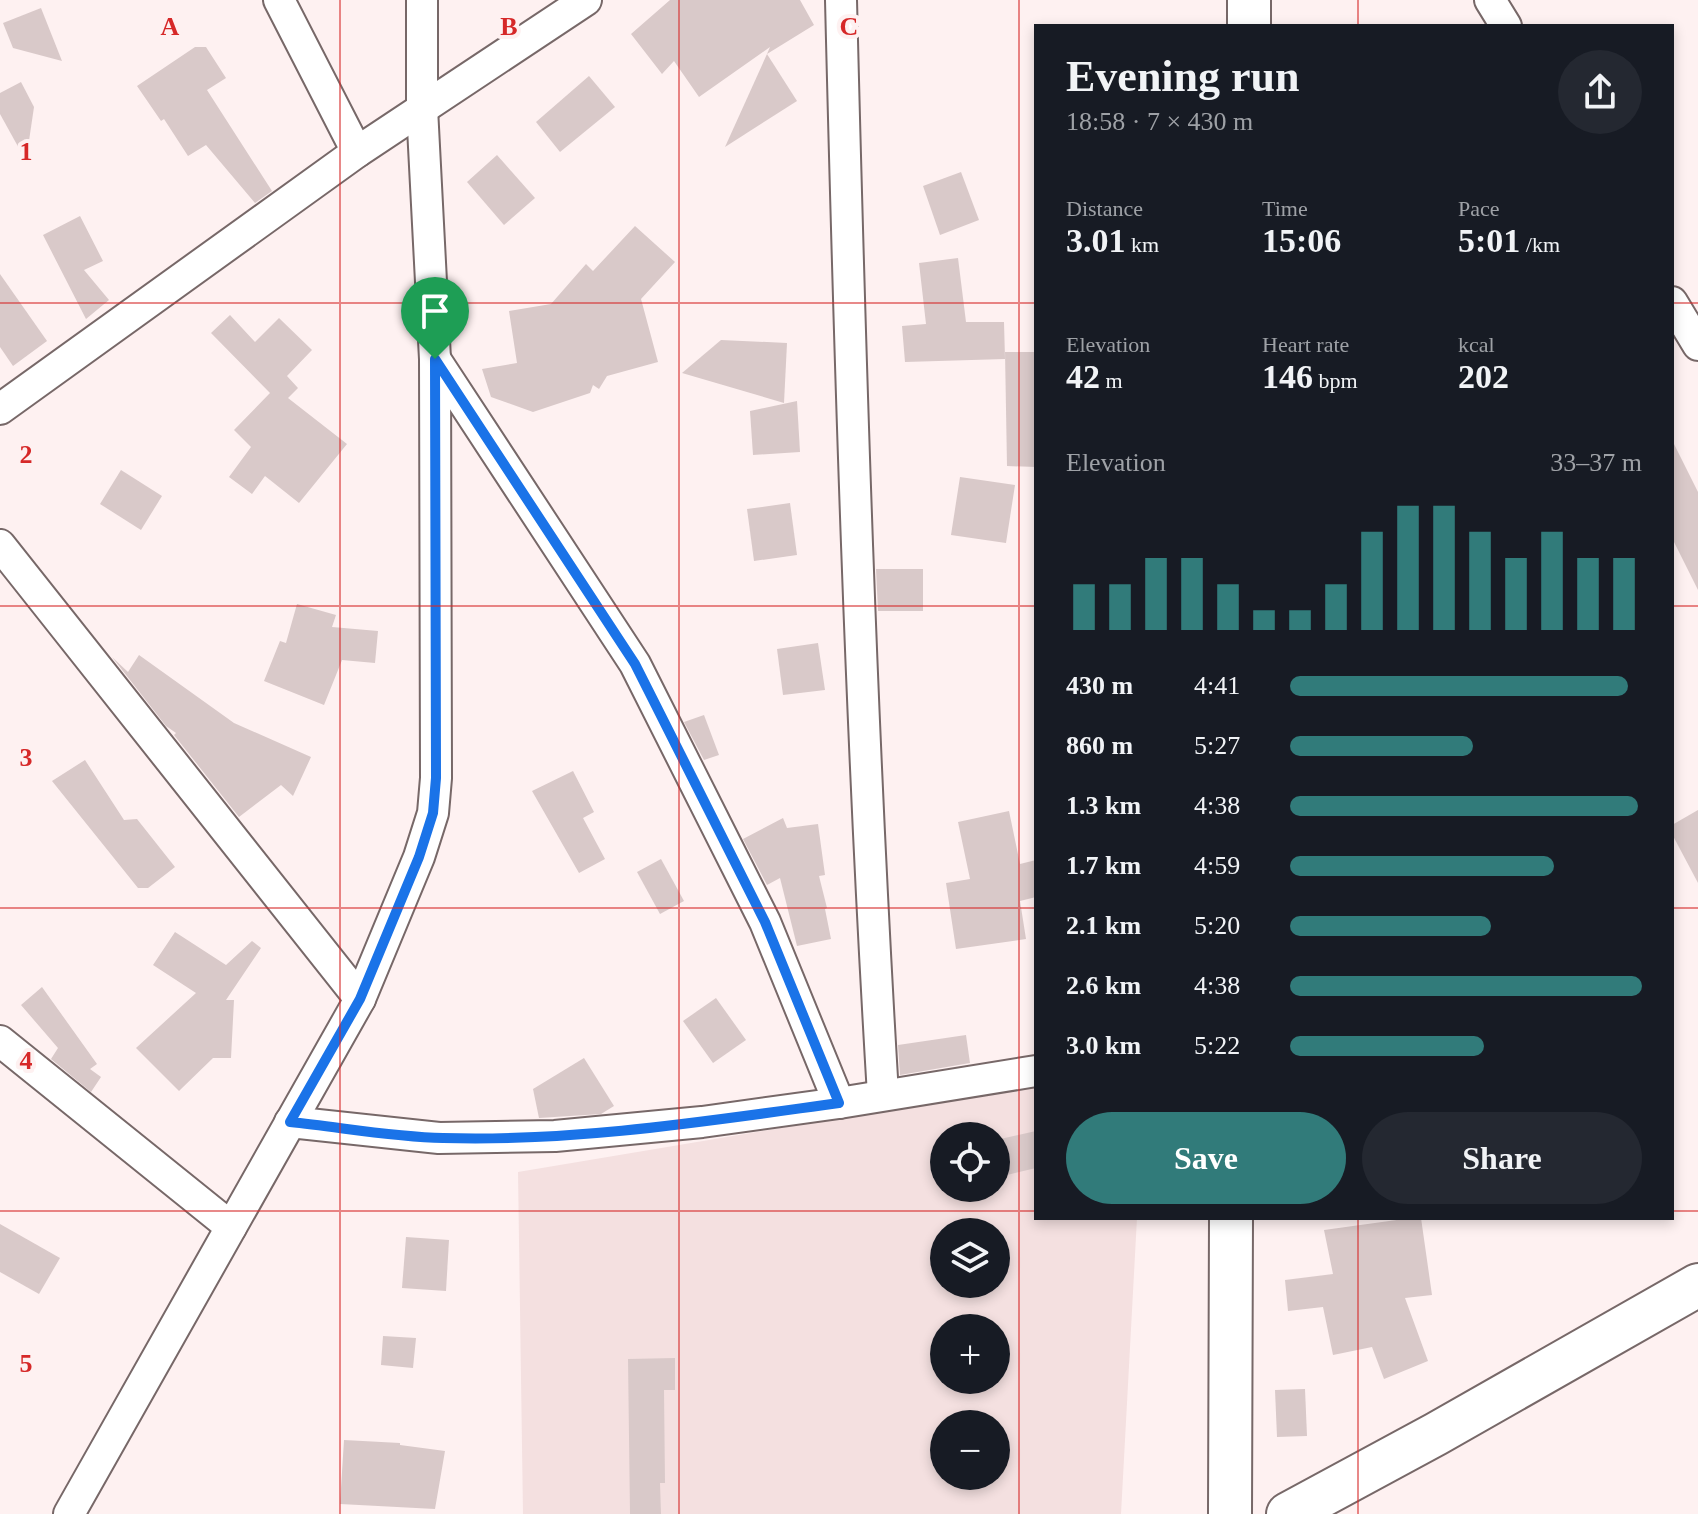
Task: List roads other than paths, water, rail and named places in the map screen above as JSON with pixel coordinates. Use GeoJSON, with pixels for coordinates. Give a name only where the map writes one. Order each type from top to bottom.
{"type":"FeatureCollection","features":[{"type":"Feature","properties":{"kind":"street"},"geometry":{"type":"LineString","coordinates":[[279,0],[357,152]]}},
{"type":"Feature","properties":{"kind":"street"},"geometry":{"type":"LineString","coordinates":[[69,1514],[360,999],[419,857],[433,813],[436,778],[435,359],[422,108],[422,0]]}},
{"type":"Feature","properties":{"kind":"street"},"geometry":{"type":"LineString","coordinates":[[0,409],[357,152],[586,0]]}},
{"type":"Feature","properties":{"kind":"street"},"geometry":{"type":"LineString","coordinates":[[841,0],[850,370],[868,850],[883,1095]]}},
{"type":"Feature","properties":{"kind":"street"},"geometry":{"type":"LineString","coordinates":[[1249,0],[1249,24]]}},
{"type":"Feature","properties":{"kind":"street"},"geometry":{"type":"LineString","coordinates":[[1490,0],[1505,24]]}},
{"type":"Feature","properties":{"kind":"street"},"geometry":{"type":"LineString","coordinates":[[1674,305],[1698,345]]}},
{"type":"Feature","properties":{"kind":"street"},"geometry":{"type":"LineString","coordinates":[[435,359],[635,664],[765,922],[839,1103]]}},
{"type":"Feature","properties":{"kind":"street"},"geometry":{"type":"LineString","coordinates":[[0,545],[360,999]]}},
{"type":"Feature","properties":{"kind":"street"},"geometry":{"type":"LineString","coordinates":[[0,1041],[231,1227]]}},
{"type":"Feature","properties":{"kind":"street"},"geometry":{"type":"LineString","coordinates":[[290,1122],[439,1138],[555,1136],[702,1122],[1034,1071]]}},
{"type":"Feature","properties":{"kind":"street"},"geometry":{"type":"LineString","coordinates":[[1230,1514],[1231,1220]]}},
{"type":"Feature","properties":{"kind":"street"},"geometry":{"type":"LineString","coordinates":[[1288,1514],[1698,1285]]}}]}
